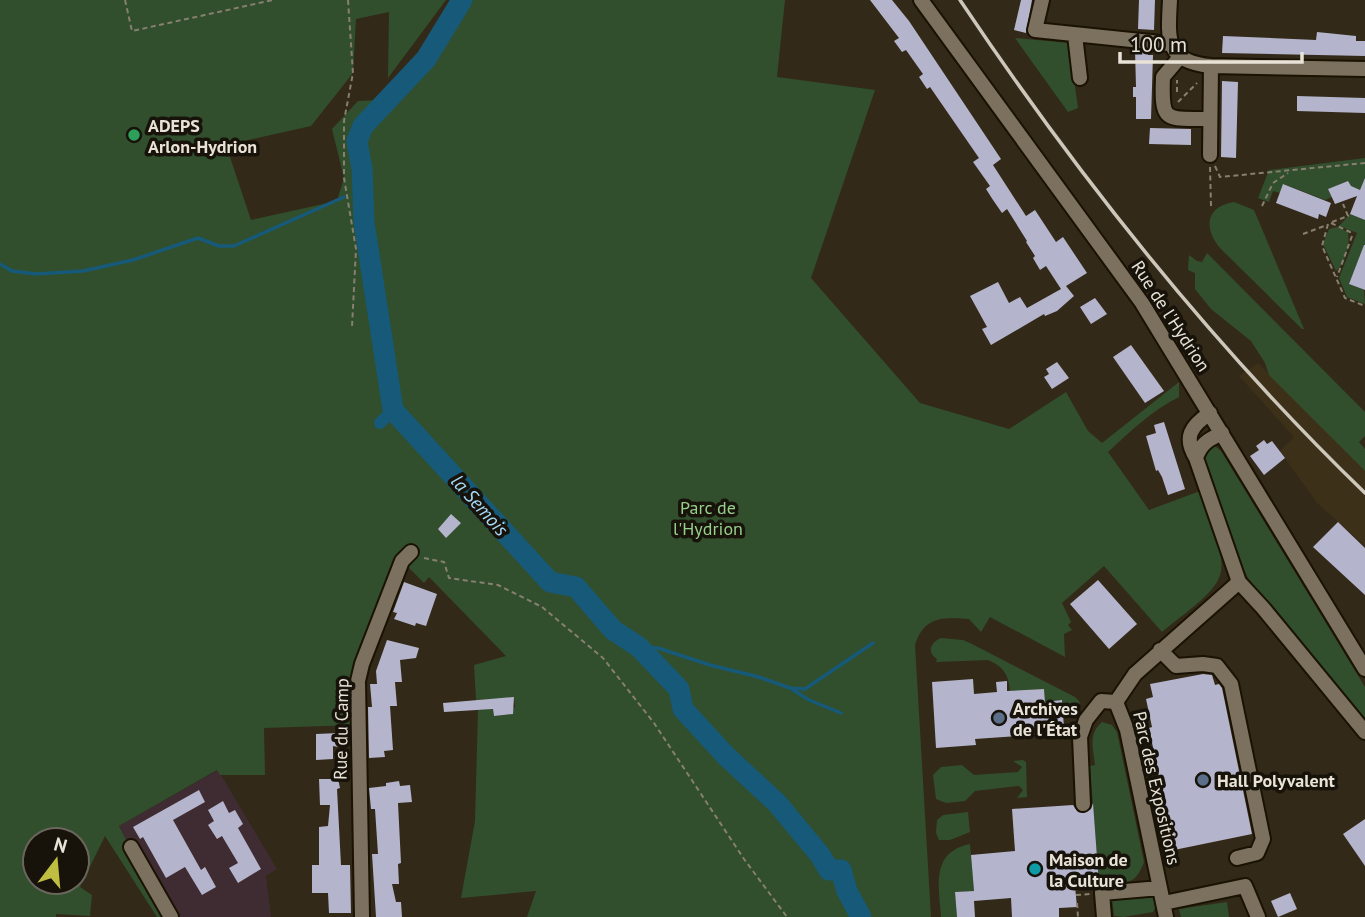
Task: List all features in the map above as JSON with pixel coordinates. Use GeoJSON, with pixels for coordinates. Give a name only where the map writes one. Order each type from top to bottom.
{"type":"FeatureCollection","features":[{"type":"Feature","properties":{"kind":"street","name":"Rue de l'Hydrion"},"geometry":{"type":"LineString","coordinates":[[920,0],[1110,257],[1210,413],[1365,669]]}},
{"type":"Feature","properties":{"kind":"street"},"geometry":{"type":"LineString","coordinates":[[1042,0],[1035,30],[1170,44]]}},
{"type":"Feature","properties":{"kind":"street"},"geometry":{"type":"LineString","coordinates":[[1170,0],[1170,44],[1180,57],[1189,62],[1211,66],[1365,69]]}},
{"type":"Feature","properties":{"kind":"street"},"geometry":{"type":"LineString","coordinates":[[1075,35],[1080,78]]}},
{"type":"Feature","properties":{"kind":"street"},"geometry":{"type":"LineString","coordinates":[[1180,57],[1163,77],[1163,107],[1166,114],[1173,118],[1210,119]]}},
{"type":"Feature","properties":{"kind":"street"},"geometry":{"type":"LineString","coordinates":[[1210,156],[1211,66]]}},
{"type":"Feature","properties":{"kind":"street"},"geometry":{"type":"LineString","coordinates":[[1210,413],[1191,431],[1190,448],[1196,458],[1239,582],[1365,732]]}},
{"type":"Feature","properties":{"kind":"street"},"geometry":{"type":"LineString","coordinates":[[1196,458],[1205,442],[1222,433]]}},
{"type":"Feature","properties":{"kind":"street","name":"Rue du Camp"},"geometry":{"type":"LineString","coordinates":[[362,917],[358,681],[362,664],[406,556]]}},
{"type":"Feature","properties":{"kind":"street","name":"Parc des Expositions"},"geometry":{"type":"LineString","coordinates":[[1165,910],[1127,730],[1116,702],[1135,674],[1239,582]]}},
{"type":"Feature","properties":{"kind":"street"},"geometry":{"type":"LineString","coordinates":[[1160,650],[1176,666],[1217,666],[1230,684],[1263,839],[1257,853],[1237,858]]}},
{"type":"Feature","properties":{"kind":"street"},"geometry":{"type":"LineString","coordinates":[[1083,804],[1080,737],[1086,720],[1101,701],[1116,702]]}},
{"type":"Feature","properties":{"kind":"street"},"geometry":{"type":"LineString","coordinates":[[131,847],[171,917]]}},
{"type":"Feature","properties":{"kind":"street"},"geometry":{"type":"LineString","coordinates":[[1165,910],[1245,886],[1258,917]]}},
{"type":"Feature","properties":{"kind":"street","name":"Parc des Expositions"},"geometry":{"type":"LineString","coordinates":[[1104,917],[1102,893],[1160,888]]}},
{"type":"Feature","properties":{"kind":"path"},"geometry":{"type":"LineString","coordinates":[[125,0],[132,31],[273,0]]}},
{"type":"Feature","properties":{"kind":"path"},"geometry":{"type":"LineString","coordinates":[[348,0],[354,73],[344,121],[344,178],[356,249],[352,327]]}},
{"type":"Feature","properties":{"kind":"path"},"geometry":{"type":"LineString","coordinates":[[1178,74],[1176,105],[1198,82]]}},
{"type":"Feature","properties":{"kind":"path"},"geometry":{"type":"LineString","coordinates":[[1197,95],[1198,75]]}},
{"type":"Feature","properties":{"kind":"path"},"geometry":{"type":"LineString","coordinates":[[1210,156],[1220,177],[1365,163]]}},
{"type":"Feature","properties":{"kind":"path"},"geometry":{"type":"LineString","coordinates":[[1210,156],[1211,206]]}},
{"type":"Feature","properties":{"kind":"path"},"geometry":{"type":"LineString","coordinates":[[1262,206],[1273,183],[1293,171]]}},
{"type":"Feature","properties":{"kind":"path"},"geometry":{"type":"LineString","coordinates":[[1303,234],[1348,216],[1343,204]]}},
{"type":"Feature","properties":{"kind":"path"},"geometry":{"type":"LineString","coordinates":[[1330,223],[1350,232],[1352,236],[1336,278]]}},
{"type":"Feature","properties":{"kind":"path"},"geometry":{"type":"LineString","coordinates":[[1330,223],[1322,246],[1345,298],[1365,306]]}},
{"type":"Feature","properties":{"kind":"path"},"geometry":{"type":"LineString","coordinates":[[406,556],[444,562],[449,578],[498,585],[531,601],[542,607],[603,659],[654,723],[744,859],[787,917]]}},
{"type":"Feature","properties":{"kind":"path"},"geometry":{"type":"LineString","coordinates":[[1077,903],[1078,917]]}},
{"type":"Feature","properties":{"kind":"shaded area"},"geometry":{"type":"Polygon","coordinates":[[[1258,363],[1365,471],[1365,546],[1317,503],[1280,451],[1294,437],[1239,376],[1258,363]]]}},
{"type":"Feature","properties":{"kind":"shaded area"},"geometry":{"type":"Polygon","coordinates":[[[218,770],[277,869],[266,876],[271,917],[166,917],[119,826],[218,770]]]}},
{"type":"Feature","properties":{"kind":"green space","name":"Parc de l'Hydrion"},"geometry":{"type":"Polygon","coordinates":[[[0,0],[446,0],[388,78],[389,12],[356,19],[353,73],[311,126],[226,145],[251,220],[337,201],[344,178],[332,129],[358,101],[380,100],[392,89],[422,53],[457,0],[785,0],[777,77],[875,90],[811,278],[920,403],[1009,429],[1066,392],[1088,431],[1102,443],[1179,382],[1179,397],[1150,415],[1108,452],[1149,510],[1200,491],[1220,548],[1221,560],[1218,580],[1208,594],[1162,632],[1104,566],[1062,603],[1072,630],[1064,634],[1065,657],[990,617],[981,632],[969,619],[951,618],[936,620],[919,635],[915,645],[931,917],[527,917],[536,891],[461,898],[475,821],[478,710],[493,709],[494,716],[512,714],[512,708],[515,707],[514,698],[476,700],[474,665],[506,656],[429,577],[424,583],[402,561],[362,664],[358,725],[264,728],[265,775],[220,775],[217,770],[119,826],[166,917],[157,917],[105,836],[91,865],[91,826],[21,826],[21,896],[92,895],[90,916],[56,914],[56,917],[0,917],[0,0]]]}},
{"type":"Feature","properties":{"kind":"green space"},"geometry":{"type":"Polygon","coordinates":[[[1015,38],[1069,43],[1078,108],[1068,112],[1015,38]]]}},
{"type":"Feature","properties":{"kind":"green space"},"geometry":{"type":"Polygon","coordinates":[[[1365,158],[1365,192],[1360,190],[1357,196],[1351,198],[1347,189],[1351,187],[1348,181],[1328,189],[1332,197],[1325,200],[1284,184],[1280,193],[1273,191],[1269,202],[1258,198],[1269,170],[1365,158]]]}},
{"type":"Feature","properties":{"kind":"green space"},"geometry":{"type":"Polygon","coordinates":[[[1234,202],[1254,210],[1304,329],[1220,248],[1211,233],[1210,219],[1213,213],[1225,204],[1234,202]]]}},
{"type":"Feature","properties":{"kind":"green space"},"geometry":{"type":"Polygon","coordinates":[[[1350,214],[1365,220],[1365,244],[1349,284],[1364,290],[1365,304],[1347,297],[1339,278],[1357,233],[1339,226],[1350,214]]]}},
{"type":"Feature","properties":{"kind":"green space"},"geometry":{"type":"Polygon","coordinates":[[[1337,227],[1348,232],[1348,242],[1345,259],[1336,271],[1323,244],[1329,229],[1337,227]]]}},
{"type":"Feature","properties":{"kind":"green space"},"geometry":{"type":"Polygon","coordinates":[[[1207,253],[1365,412],[1365,436],[1359,442],[1365,449],[1365,471],[1269,375],[1251,341],[1211,309],[1195,289],[1195,273],[1188,270],[1189,255],[1202,262],[1207,253]]]}},
{"type":"Feature","properties":{"kind":"green space"},"geometry":{"type":"Polygon","coordinates":[[[1208,445],[1221,451],[1365,687],[1365,723],[1241,566],[1202,457],[1208,445]]]}},
{"type":"Feature","properties":{"kind":"green space"},"geometry":{"type":"Polygon","coordinates":[[[941,638],[970,643],[1075,697],[1080,706],[1063,708],[1062,700],[1045,702],[1044,689],[1010,691],[1004,672],[988,660],[936,662],[931,647],[941,638]]]}},
{"type":"Feature","properties":{"kind":"green space"},"geometry":{"type":"Polygon","coordinates":[[[1102,722],[1112,725],[1117,732],[1144,862],[1132,880],[1121,883],[1099,884],[1090,766],[1095,765],[1093,736],[1102,722]]]}},
{"type":"Feature","properties":{"kind":"green space"},"geometry":{"type":"Polygon","coordinates":[[[1013,761],[1026,762],[1027,797],[1017,798],[1023,790],[1019,786],[975,791],[965,801],[946,803],[936,799],[933,775],[941,767],[962,765],[974,775],[1018,772],[1022,767],[1013,761]]]}},
{"type":"Feature","properties":{"kind":"green space"},"geometry":{"type":"Polygon","coordinates":[[[968,812],[970,832],[950,840],[939,840],[936,833],[937,820],[943,815],[968,812]]]}},
{"type":"Feature","properties":{"kind":"green space"},"geometry":{"type":"Polygon","coordinates":[[[970,844],[974,891],[955,892],[957,917],[941,917],[939,883],[943,863],[957,848],[970,844]]]}},
{"type":"Feature","properties":{"kind":"green space"},"geometry":{"type":"Polygon","coordinates":[[[1150,894],[1157,904],[1153,912],[1114,916],[1112,899],[1150,894]]]}},
{"type":"Feature","properties":{"kind":"green space"},"geometry":{"type":"Polygon","coordinates":[[[1227,902],[1229,917],[1181,917],[1179,909],[1227,902]]]}},
{"type":"Feature","properties":{"kind":"building"},"geometry":{"type":"Polygon","coordinates":[[[870,0],[892,0],[909,21],[1001,159],[993,165],[1026,216],[1035,210],[1056,242],[1063,237],[1087,273],[1066,286],[1074,296],[1057,311],[1045,316],[1044,314],[991,345],[982,329],[987,327],[970,296],[998,282],[1009,303],[1020,297],[1027,308],[1061,289],[1046,266],[1040,270],[1027,241],[1007,209],[1002,213],[993,200],[986,189],[990,186],[973,162],[979,158],[930,87],[927,89],[919,77],[923,74],[906,50],[902,52],[894,41],[899,38],[870,0]]]}},
{"type":"Feature","properties":{"kind":"building"},"geometry":{"type":"Polygon","coordinates":[[[1021,0],[1032,0],[1026,33],[1014,30],[1021,0]]]}},
{"type":"Feature","properties":{"kind":"building"},"geometry":{"type":"Polygon","coordinates":[[[1139,0],[1155,0],[1154,30],[1138,29],[1139,0]]]}},
{"type":"Feature","properties":{"kind":"building"},"geometry":{"type":"Polygon","coordinates":[[[1317,32],[1356,36],[1356,41],[1365,41],[1365,56],[1222,53],[1223,36],[1316,40],[1317,32]]]}},
{"type":"Feature","properties":{"kind":"building"},"geometry":{"type":"Polygon","coordinates":[[[1135,50],[1148,51],[1148,55],[1153,55],[1151,119],[1136,119],[1136,97],[1133,97],[1133,87],[1136,87],[1135,50]]]}},
{"type":"Feature","properties":{"kind":"building"},"geometry":{"type":"Polygon","coordinates":[[[1222,81],[1238,82],[1236,158],[1221,157],[1222,81]]]}},
{"type":"Feature","properties":{"kind":"building"},"geometry":{"type":"Polygon","coordinates":[[[1297,96],[1365,98],[1365,113],[1297,111],[1297,96]]]}},
{"type":"Feature","properties":{"kind":"building"},"geometry":{"type":"Polygon","coordinates":[[[1150,128],[1191,129],[1191,145],[1149,144],[1150,128]]]}},
{"type":"Feature","properties":{"kind":"building"},"geometry":{"type":"Polygon","coordinates":[[[1365,178],[1365,220],[1350,214],[1357,196],[1335,204],[1328,189],[1348,181],[1351,186],[1360,190],[1365,178]]]}},
{"type":"Feature","properties":{"kind":"building"},"geometry":{"type":"Polygon","coordinates":[[[1283,184],[1331,203],[1326,217],[1319,214],[1318,219],[1276,203],[1283,184]]]}},
{"type":"Feature","properties":{"kind":"building"},"geometry":{"type":"Polygon","coordinates":[[[1365,245],[1365,290],[1349,284],[1365,245]]]}},
{"type":"Feature","properties":{"kind":"building"},"geometry":{"type":"Polygon","coordinates":[[[1095,298],[1107,314],[1091,324],[1080,307],[1095,298]]]}},
{"type":"Feature","properties":{"kind":"building"},"geometry":{"type":"Polygon","coordinates":[[[1131,345],[1164,391],[1145,403],[1113,357],[1131,345]]]}},
{"type":"Feature","properties":{"kind":"building"},"geometry":{"type":"Polygon","coordinates":[[[1057,362],[1069,378],[1052,389],[1044,377],[1049,374],[1046,369],[1057,362]]]}},
{"type":"Feature","properties":{"kind":"building"},"geometry":{"type":"Polygon","coordinates":[[[1164,422],[1185,489],[1168,495],[1162,477],[1158,470],[1156,471],[1146,436],[1156,433],[1154,425],[1164,422]]]}},
{"type":"Feature","properties":{"kind":"building"},"geometry":{"type":"Polygon","coordinates":[[[1264,440],[1267,444],[1272,441],[1285,458],[1264,475],[1250,456],[1259,450],[1256,446],[1264,440]]]}},
{"type":"Feature","properties":{"kind":"building"},"geometry":{"type":"Polygon","coordinates":[[[451,514],[461,523],[446,538],[438,529],[451,514]]]}},
{"type":"Feature","properties":{"kind":"building"},"geometry":{"type":"Polygon","coordinates":[[[1338,522],[1365,548],[1365,595],[1313,547],[1338,522]]]}},
{"type":"Feature","properties":{"kind":"building"},"geometry":{"type":"Polygon","coordinates":[[[1098,580],[1137,624],[1109,649],[1070,604],[1098,580]]]}},
{"type":"Feature","properties":{"kind":"building"},"geometry":{"type":"Polygon","coordinates":[[[404,582],[437,594],[426,626],[416,623],[415,626],[394,619],[397,613],[393,612],[404,582]]]}},
{"type":"Feature","properties":{"kind":"building"},"geometry":{"type":"Polygon","coordinates":[[[387,640],[419,648],[416,658],[400,660],[402,682],[395,682],[397,706],[390,706],[393,750],[384,751],[385,757],[369,758],[368,707],[372,707],[370,684],[377,684],[376,671],[387,640]]]}},
{"type":"Feature","properties":{"kind":"building","name":"Hall Polyvalent"},"geometry":{"type":"Polygon","coordinates":[[[1203,674],[1212,675],[1215,685],[1219,684],[1222,688],[1252,834],[1174,850],[1149,728],[1152,727],[1146,699],[1153,697],[1150,684],[1203,674]]]}},
{"type":"Feature","properties":{"kind":"building","name":"Archives de l'État"},"geometry":{"type":"Polygon","coordinates":[[[973,679],[974,694],[997,692],[996,682],[1007,681],[1007,691],[1044,689],[1045,702],[1062,700],[1064,728],[1047,730],[1048,734],[975,739],[976,745],[936,748],[932,682],[973,679]]]}},
{"type":"Feature","properties":{"kind":"building"},"geometry":{"type":"Polygon","coordinates":[[[514,697],[513,714],[494,716],[493,709],[444,712],[443,703],[514,697]]]}},
{"type":"Feature","properties":{"kind":"building"},"geometry":{"type":"Polygon","coordinates":[[[339,733],[338,747],[333,746],[333,759],[316,760],[316,734],[339,733]]]}},
{"type":"Feature","properties":{"kind":"building"},"geometry":{"type":"Polygon","coordinates":[[[319,779],[338,779],[341,865],[350,865],[351,913],[329,913],[328,893],[312,893],[312,865],[319,865],[319,827],[328,826],[330,805],[320,805],[319,779]]]}},
{"type":"Feature","properties":{"kind":"building"},"geometry":{"type":"Polygon","coordinates":[[[399,781],[400,786],[410,785],[412,802],[398,803],[401,863],[398,864],[399,884],[392,884],[396,902],[401,902],[402,917],[376,917],[372,854],[378,854],[375,809],[371,809],[369,788],[399,781]]]}},
{"type":"Feature","properties":{"kind":"building"},"geometry":{"type":"Polygon","coordinates":[[[199,790],[205,802],[173,820],[201,870],[205,867],[216,887],[202,895],[185,867],[166,878],[143,837],[140,839],[133,827],[199,790]]]}},
{"type":"Feature","properties":{"kind":"building"},"geometry":{"type":"Polygon","coordinates":[[[223,801],[229,813],[235,810],[243,824],[238,828],[261,869],[238,883],[229,868],[238,863],[222,836],[217,839],[208,825],[214,821],[208,810],[223,801]]]}},
{"type":"Feature","properties":{"kind":"building","name":"Maison de la Culture"},"geometry":{"type":"Polygon","coordinates":[[[1093,803],[1099,884],[1075,886],[1077,907],[1059,908],[1059,917],[1012,917],[1011,898],[974,901],[975,917],[957,917],[955,892],[974,891],[971,855],[1015,851],[1012,809],[1073,805],[1078,812],[1084,813],[1091,809],[1093,803]]]}},
{"type":"Feature","properties":{"kind":"building"},"geometry":{"type":"Polygon","coordinates":[[[1365,819],[1365,866],[1343,834],[1365,819]]]}},
{"type":"Feature","properties":{"kind":"building"},"geometry":{"type":"Polygon","coordinates":[[[1290,893],[1297,909],[1278,917],[1271,901],[1290,893]]]}},
{"type":"Feature","properties":{"kind":"waterway","name":"la Semois"},"geometry":{"type":"LineString","coordinates":[[462,0],[426,59],[363,126],[357,141],[362,169],[364,222],[393,410],[550,582],[576,587],[613,630],[639,647],[679,689],[683,709],[726,756],[777,803],[829,870],[841,870],[847,891],[861,917]]}},
{"type":"Feature","properties":{"kind":"waterway"},"geometry":{"type":"LineString","coordinates":[[354,192],[363,188]]}},
{"type":"Feature","properties":{"kind":"waterway"},"geometry":{"type":"LineString","coordinates":[[0,264],[12,271],[36,274],[83,271],[133,260],[198,238],[219,246],[234,246],[344,197]]}},
{"type":"Feature","properties":{"kind":"waterway"},"geometry":{"type":"LineString","coordinates":[[380,423],[393,410]]}},
{"type":"Feature","properties":{"kind":"waterway"},"geometry":{"type":"LineString","coordinates":[[639,647],[658,648],[790,688],[805,689],[873,643]]}},
{"type":"Feature","properties":{"kind":"waterway"},"geometry":{"type":"LineString","coordinates":[[793,690],[809,700],[841,713]]}},
{"type":"Feature","properties":{"kind":"railway"},"geometry":{"type":"LineString","coordinates":[[960,0],[1052,131],[1149,257],[1253,378],[1365,493]]}},
{"type":"Feature","properties":{"kind":"place","name":"ADEPS Arlon-Hydrion"},"geometry":{"type":"Point","coordinates":[134,135]}},
{"type":"Feature","properties":{"kind":"place","name":"Archives de l'État"},"geometry":{"type":"Point","coordinates":[999,718]}},
{"type":"Feature","properties":{"kind":"place","name":"Hall Polyvalent"},"geometry":{"type":"Point","coordinates":[1203,780]}},
{"type":"Feature","properties":{"kind":"place","name":"Maison de la Culture"},"geometry":{"type":"Point","coordinates":[1035,869]}}]}
